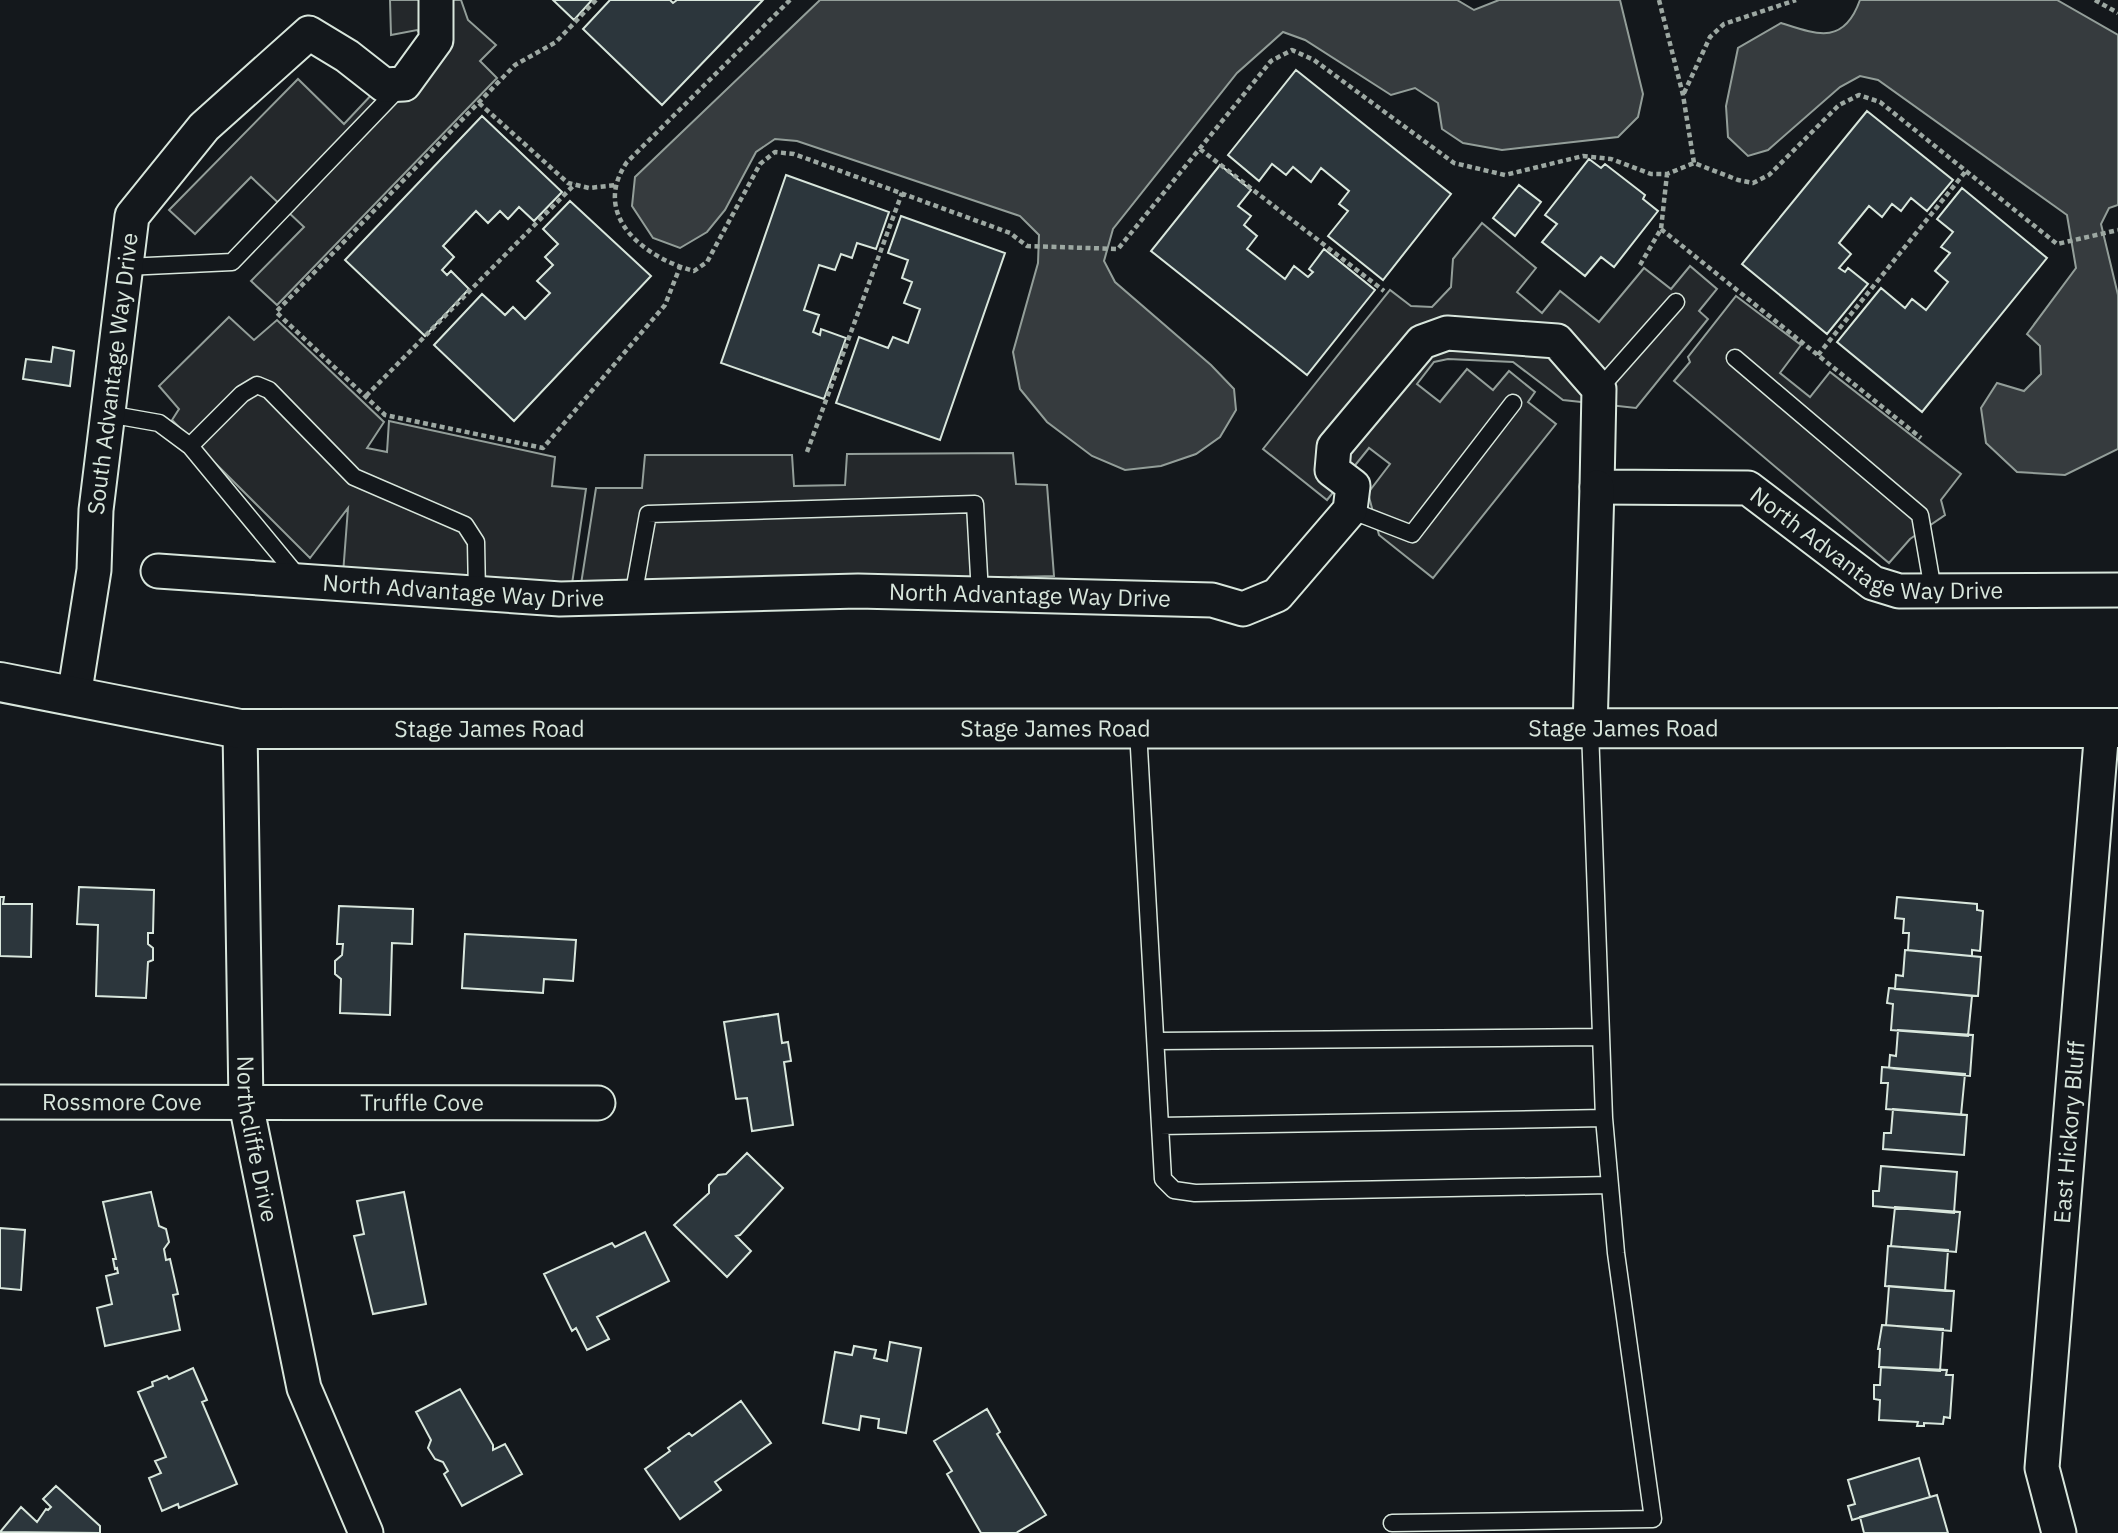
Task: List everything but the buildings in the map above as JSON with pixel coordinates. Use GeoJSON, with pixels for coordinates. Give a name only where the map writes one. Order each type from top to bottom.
{"type":"FeatureCollection","features":[{"type":"Feature","properties":{"kind":"main road","name":"Stage James Road"},"geometry":{"type":"LineString","coordinates":[[0,682],[240,729],[2110,728]]}},
{"type":"Feature","properties":{"kind":"street"},"geometry":{"type":"LineString","coordinates":[[404,84],[436,40],[436,0]]}},
{"type":"Feature","properties":{"kind":"street","name":"South Advantage Way Drive"},"geometry":{"type":"LineString","coordinates":[[74,697],[94,570],[96,510],[132,216],[204,127],[309,33],[348,56],[384,85],[404,84]]}},
{"type":"Feature","properties":{"kind":"street"},"geometry":{"type":"LineString","coordinates":[[1350,510],[1353,486],[1332,470],[1334,447],[1422,342],[1447,333],[1557,341],[1599,388],[1590,729]]}},
{"type":"Feature","properties":{"kind":"street","name":"North Advantage Way Drive"},"geometry":{"type":"LineString","coordinates":[[1597,487],[1748,488],[1873,583],[1899,591],[2118,590]]}},
{"type":"Feature","properties":{"kind":"street","name":"North Advantage Way Drive"},"geometry":{"type":"LineString","coordinates":[[158,571],[560,600],[858,591],[1212,600],[1243,609],[1277,595],[1350,510]]}},
{"type":"Feature","properties":{"kind":"street","name":"East Hickory Bluff"},"geometry":{"type":"LineString","coordinates":[[2059,1533],[2042,1468],[2110,728]]}},
{"type":"Feature","properties":{"kind":"street","name":"Northcliffe Drive"},"geometry":{"type":"LineString","coordinates":[[240,729],[246,1104],[304,1388],[366,1533]]}},
{"type":"Feature","properties":{"kind":"street","name":"Rossmore Cove"},"geometry":{"type":"LineString","coordinates":[[0,1102],[246,1104]]}},
{"type":"Feature","properties":{"kind":"street","name":"Truffle Cove"},"geometry":{"type":"LineString","coordinates":[[246,1104],[598,1103]]}},
{"type":"Feature","properties":{"kind":"lane"},"geometry":{"type":"LineString","coordinates":[[125,267],[232,262],[404,84]]}},
{"type":"Feature","properties":{"kind":"lane"},"geometry":{"type":"LineString","coordinates":[[1599,388],[1676,302]]}},
{"type":"Feature","properties":{"kind":"lane"},"geometry":{"type":"LineString","coordinates":[[1735,358],[1920,515],[1933,590]]}},
{"type":"Feature","properties":{"kind":"lane"},"geometry":{"type":"LineString","coordinates":[[190,446],[242,394],[257,385],[269,390],[354,477],[465,525],[476,542],[477,594]]}},
{"type":"Feature","properties":{"kind":"lane"},"geometry":{"type":"LineString","coordinates":[[1350,510],[1412,534],[1513,403]]}},
{"type":"Feature","properties":{"kind":"lane"},"geometry":{"type":"LineString","coordinates":[[108,414],[159,424],[190,446],[302,581]]}},
{"type":"Feature","properties":{"kind":"lane"},"geometry":{"type":"LineString","coordinates":[[634,597],[648,514],[975,504],[980,594]]}},
{"type":"Feature","properties":{"kind":"lane"},"geometry":{"type":"LineString","coordinates":[[1392,1523],[1653,1519],[1616,1253],[1604,1118],[1590,729]]}},
{"type":"Feature","properties":{"kind":"lane"},"geometry":{"type":"LineString","coordinates":[[1138,730],[1163,1179],[1174,1190],[1195,1193],[1610,1185]]}},
{"type":"Feature","properties":{"kind":"lane"},"geometry":{"type":"LineString","coordinates":[[1157,1041],[1601,1037]]}},
{"type":"Feature","properties":{"kind":"lane"},"geometry":{"type":"LineString","coordinates":[[1160,1126],[1604,1118]]}},
{"type":"Feature","properties":{"kind":"path"},"geometry":{"type":"LineString","coordinates":[[596,0],[556,42],[515,65],[276,312],[384,415],[543,448],[665,305],[680,267]]}},
{"type":"Feature","properties":{"kind":"path"},"geometry":{"type":"LineString","coordinates":[[790,0],[627,162],[617,176],[614,205],[629,234],[648,252],[694,271],[707,261],[760,164],[775,152],[794,154],[1010,233],[1027,246],[1118,249],[1271,61],[1292,50],[1314,60],[1454,163],[1505,175],[1583,156],[1611,159],[1651,174],[1667,174],[1693,163],[1753,183],[1769,175],[1839,105],[1859,95],[1880,102],[2057,244],[2118,230]]}},
{"type":"Feature","properties":{"kind":"path"},"geometry":{"type":"LineString","coordinates":[[1659,0],[1683,95],[1693,163]]}},
{"type":"Feature","properties":{"kind":"path"},"geometry":{"type":"LineString","coordinates":[[1683,95],[1710,37],[1724,24],[1796,0]]}},
{"type":"Feature","properties":{"kind":"path"},"geometry":{"type":"LineString","coordinates":[[2095,0],[2118,13]]}},
{"type":"Feature","properties":{"kind":"path"},"geometry":{"type":"LineString","coordinates":[[479,103],[568,183],[589,188],[616,185]]}},
{"type":"Feature","properties":{"kind":"path"},"geometry":{"type":"LineString","coordinates":[[1200,149],[1384,291]]}},
{"type":"Feature","properties":{"kind":"path"},"geometry":{"type":"LineString","coordinates":[[1818,355],[1966,170]]}},
{"type":"Feature","properties":{"kind":"path"},"geometry":{"type":"LineString","coordinates":[[1640,265],[1661,229],[1667,174]]}},
{"type":"Feature","properties":{"kind":"path"},"geometry":{"type":"LineString","coordinates":[[366,396],[575,184]]}},
{"type":"Feature","properties":{"kind":"path"},"geometry":{"type":"LineString","coordinates":[[807,452],[902,193]]}},
{"type":"Feature","properties":{"kind":"path"},"geometry":{"type":"LineString","coordinates":[[1661,229],[1921,438]]}},
{"type":"Feature","properties":{"kind":"shaded area"},"geometry":{"type":"Polygon","coordinates":[[[390,0],[461,0],[468,20],[496,45],[480,61],[497,78],[277,305],[251,281],[304,227],[251,177],[195,234],[169,210],[298,79],[344,124],[424,39],[417,30],[391,35],[390,0]]]}},
{"type":"Feature","properties":{"kind":"shaded area"},"geometry":{"type":"Polygon","coordinates":[[[820,0],[1457,0],[1474,10],[1499,0],[1620,0],[1643,94],[1638,117],[1618,137],[1502,150],[1463,143],[1442,129],[1438,103],[1415,88],[1391,95],[1305,40],[1283,32],[1237,73],[1113,229],[1104,261],[1115,282],[1211,365],[1234,389],[1236,410],[1220,437],[1196,454],[1161,466],[1125,470],[1092,456],[1047,422],[1020,389],[1013,352],[1038,263],[1039,235],[1020,216],[797,141],[775,139],[756,152],[725,210],[707,232],[680,248],[653,238],[632,206],[635,177],[820,0]]]}},
{"type":"Feature","properties":{"kind":"shaded area"},"geometry":{"type":"Polygon","coordinates":[[[1860,0],[2057,0],[2118,35],[2118,205],[2109,208],[2101,224],[2118,295],[2118,449],[2065,475],[2017,472],[1986,443],[1981,408],[1997,383],[2024,391],[2041,374],[2040,346],[2027,334],[2076,268],[2067,215],[1878,80],[1860,76],[1840,87],[1768,150],[1748,156],[1728,137],[1726,106],[1738,48],[1781,23],[1818,33],[1838,30],[1854,14],[1860,0]]]}},
{"type":"Feature","properties":{"kind":"shaded area"},"geometry":{"type":"Polygon","coordinates":[[[1482,223],[1536,268],[1517,292],[1542,313],[1560,291],[1599,322],[1644,268],[1671,289],[1690,266],[1717,289],[1699,311],[1708,319],[1636,408],[1563,400],[1513,362],[1448,359],[1434,362],[1417,384],[1440,402],[1467,369],[1493,390],[1509,371],[1535,392],[1528,402],[1556,424],[1433,578],[1379,535],[1368,493],[1390,464],[1369,448],[1327,500],[1263,449],[1390,290],[1411,306],[1432,307],[1451,287],[1453,259],[1482,223]]]}},
{"type":"Feature","properties":{"kind":"shaded area"},"geometry":{"type":"Polygon","coordinates":[[[1736,296],[1801,345],[1780,373],[1810,397],[1830,372],[1961,474],[1941,500],[1945,515],[1910,539],[1889,563],[1674,381],[1690,362],[1688,357],[1736,296]]]}},
{"type":"Feature","properties":{"kind":"shaded area"},"geometry":{"type":"Polygon","coordinates":[[[229,317],[254,340],[277,320],[384,422],[367,448],[387,452],[389,421],[555,457],[552,486],[586,489],[572,584],[542,581],[539,589],[343,574],[348,508],[310,558],[172,420],[179,409],[159,386],[229,317]]]}},
{"type":"Feature","properties":{"kind":"shaded area"},"geometry":{"type":"Polygon","coordinates":[[[1013,453],[1016,484],[1047,485],[1054,576],[1011,577],[1012,601],[581,584],[596,488],[642,488],[645,455],[792,455],[794,486],[845,485],[847,454],[1013,453]]]}}]}
